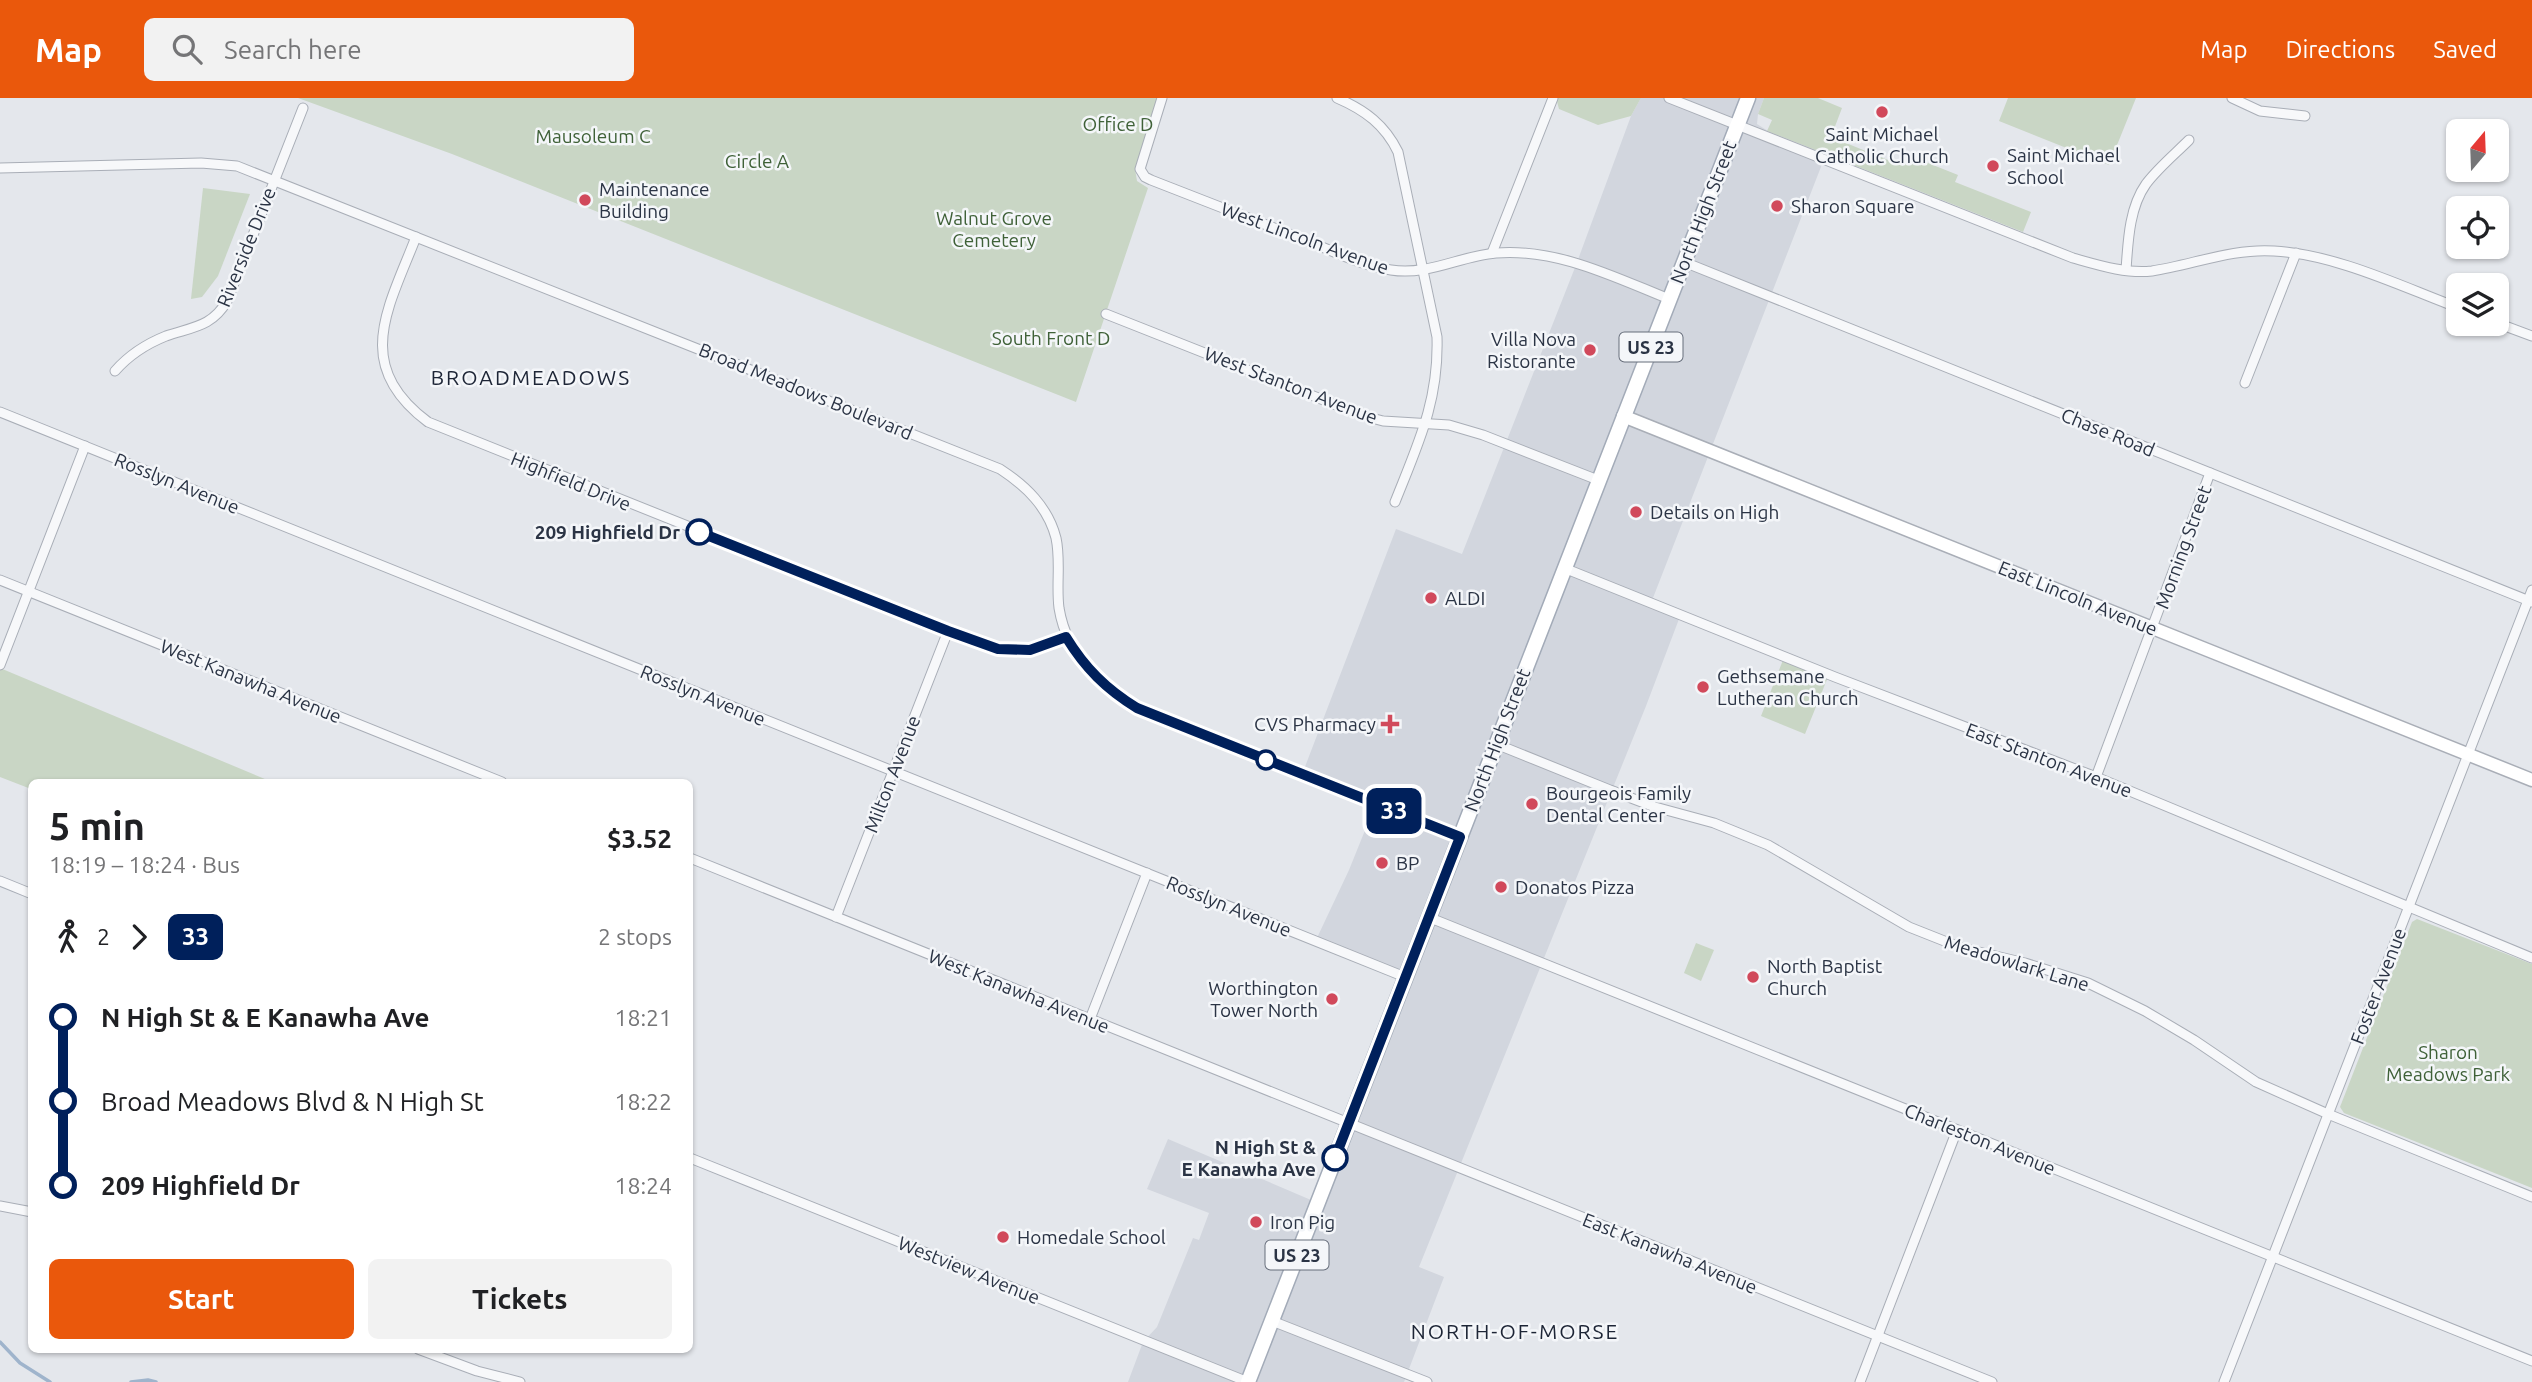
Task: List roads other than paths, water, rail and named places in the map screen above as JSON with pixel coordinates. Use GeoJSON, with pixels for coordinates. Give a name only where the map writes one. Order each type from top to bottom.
{"type":"FeatureCollection","features":[{"type":"Feature","properties":{"kind":"main road","name":"North High Street"},"geometry":{"type":"LineString","coordinates":[[1248,1382],[1748,98]]}},
{"type":"Feature","properties":{"kind":"main road","name":"East Lincoln Avenue"},"geometry":{"type":"LineString","coordinates":[[1623,416],[2532,780]]}},
{"type":"Feature","properties":{"kind":"street","name":"West Lincoln Avenue"},"geometry":{"type":"LineString","coordinates":[[1162,98],[1140,168],[1145,177],[1370,265],[1390,270],[1410,272],[1492,253],[1517,252],[1562,258],[1669,299]]}},
{"type":"Feature","properties":{"kind":"street"},"geometry":{"type":"LineString","coordinates":[[1338,98],[1374,118],[1394,142],[1401,162],[1437,337],[1436,384],[1426,423],[1395,502]]}},
{"type":"Feature","properties":{"kind":"street"},"geometry":{"type":"LineString","coordinates":[[1492,253],[1553,98]]}},
{"type":"Feature","properties":{"kind":"street"},"geometry":{"type":"LineString","coordinates":[[1669,98],[2073,258],[2126,271],[2150,271],[2250,251],[2296,253],[2341,264],[2446,303]]}},
{"type":"Feature","properties":{"kind":"street"},"geometry":{"type":"LineString","coordinates":[[2232,98],[2260,111],[2305,116]]}},
{"type":"Feature","properties":{"kind":"street","name":"Riverside Drive"},"geometry":{"type":"LineString","coordinates":[[115,371],[134,352],[209,322],[220,313],[303,108]]}},
{"type":"Feature","properties":{"kind":"street"},"geometry":{"type":"LineString","coordinates":[[2126,271],[2133,214],[2140,195],[2148,182],[2189,140]]}},
{"type":"Feature","properties":{"kind":"street","name":"Broad Meadows Boulevard"},"geometry":{"type":"LineString","coordinates":[[0,168],[209,163],[237,166],[1000,469],[1018,481],[1034,497],[1047,516],[1057,547],[1059,607],[1066,637],[1078,656],[1101,682],[1137,708],[1460,837]]}},
{"type":"Feature","properties":{"kind":"street","name":"Highfield Drive"},"geometry":{"type":"LineString","coordinates":[[416,237],[384,321],[382,356],[400,397],[428,422],[982,644],[1016,651],[1030,650],[1066,637]]}},
{"type":"Feature","properties":{"kind":"street"},"geometry":{"type":"LineString","coordinates":[[2245,383],[2296,253]]}},
{"type":"Feature","properties":{"kind":"street","name":"Chase Road"},"geometry":{"type":"LineString","coordinates":[[1684,262],[2530,601]]}},
{"type":"Feature","properties":{"kind":"street","name":"West Stanton Avenue"},"geometry":{"type":"LineString","coordinates":[[1106,314],[1364,416],[1383,421],[1449,425],[1483,435],[1598,480]]}},
{"type":"Feature","properties":{"kind":"street"},"geometry":{"type":"LineString","coordinates":[[2509,327],[2532,336]]}},
{"type":"Feature","properties":{"kind":"street","name":"Rosslyn Avenue"},"geometry":{"type":"LineString","coordinates":[[0,412],[1405,977]]}},
{"type":"Feature","properties":{"kind":"street"},"geometry":{"type":"LineString","coordinates":[[0,665],[85,446]]}},
{"type":"Feature","properties":{"kind":"street","name":"Morning Street"},"geometry":{"type":"LineString","coordinates":[[2096,777],[2210,473]]}},
{"type":"Feature","properties":{"kind":"street","name":"East Stanton Avenue"},"geometry":{"type":"LineString","coordinates":[[1564,568],[1835,677],[2096,777],[2532,958]]}},
{"type":"Feature","properties":{"kind":"street","name":"West Kanawha Avenue"},"geometry":{"type":"LineString","coordinates":[[0,580],[495,779]]}},
{"type":"Feature","properties":{"kind":"street","name":"Foster Avenue"},"geometry":{"type":"LineString","coordinates":[[2224,1382],[2530,601],[2532,590]]}},
{"type":"Feature","properties":{"kind":"street","name":"Milton Avenue"},"geometry":{"type":"LineString","coordinates":[[836,917],[948,631]]}},
{"type":"Feature","properties":{"kind":"street","name":"Meadowlark Lane"},"geometry":{"type":"LineString","coordinates":[[1496,744],[1655,807],[1714,823],[1768,845],[1919,931],[1962,948],[2025,963],[2088,983],[2145,1011],[2256,1082],[2532,1197]]}},
{"type":"Feature","properties":{"kind":"street","name":"West Kanawha Avenue"},"geometry":{"type":"LineString","coordinates":[[693,859],[1349,1123]]}},
{"type":"Feature","properties":{"kind":"street"},"geometry":{"type":"LineString","coordinates":[[1090,1019],[1147,873]]}},
{"type":"Feature","properties":{"kind":"street"},"geometry":{"type":"LineString","coordinates":[[0,881],[28,892]]}},
{"type":"Feature","properties":{"kind":"street","name":"Charleston Avenue"},"geometry":{"type":"LineString","coordinates":[[1429,918],[2532,1361]]}},
{"type":"Feature","properties":{"kind":"street","name":"East Kanawha Avenue"},"geometry":{"type":"LineString","coordinates":[[1349,1123],[1992,1382]]}},
{"type":"Feature","properties":{"kind":"street"},"geometry":{"type":"LineString","coordinates":[[1860,1382],[1957,1130]]}},
{"type":"Feature","properties":{"kind":"street","name":"Westview Avenue"},"geometry":{"type":"LineString","coordinates":[[693,1159],[1248,1382]]}},
{"type":"Feature","properties":{"kind":"street"},"geometry":{"type":"LineString","coordinates":[[0,1206],[28,1211]]}},
{"type":"Feature","properties":{"kind":"street"},"geometry":{"type":"LineString","coordinates":[[1272,1321],[1427,1382]]}},
{"type":"Feature","properties":{"kind":"street"},"geometry":{"type":"LineString","coordinates":[[429,1353],[477,1371],[520,1382]]}},
{"type":"Feature","properties":{"kind":"waterway"},"geometry":{"type":"LineString","coordinates":[[0,1342],[20,1363],[50,1382]]}},
{"type":"Feature","properties":{"kind":"waterway"},"geometry":{"type":"LineString","coordinates":[[131,1382],[156,1382]]}},
{"type":"Feature","properties":{"kind":"place","name":"Saint Michael Catholic Church"},"geometry":{"type":"Point","coordinates":[1882,112]}},
{"type":"Feature","properties":{"kind":"place","name":"Saint Michael School"},"geometry":{"type":"Point","coordinates":[1993,166]}},
{"type":"Feature","properties":{"kind":"place","name":"Maintenance Building"},"geometry":{"type":"Point","coordinates":[585,200]}},
{"type":"Feature","properties":{"kind":"place","name":"Sharon Square"},"geometry":{"type":"Point","coordinates":[1777,206]}},
{"type":"Feature","properties":{"kind":"place","name":"Villa Nova Ristorante"},"geometry":{"type":"Point","coordinates":[1590,350]}},
{"type":"Feature","properties":{"kind":"place","name":"Details on High"},"geometry":{"type":"Point","coordinates":[1636,512]}},
{"type":"Feature","properties":{"kind":"place","name":"209 Highfield Dr"},"geometry":{"type":"Point","coordinates":[699,532]}},
{"type":"Feature","properties":{"kind":"place","name":"ALDI"},"geometry":{"type":"Point","coordinates":[1431,598]}},
{"type":"Feature","properties":{"kind":"place","name":"Gethsemane Lutheran Church"},"geometry":{"type":"Point","coordinates":[1703,687]}},
{"type":"Feature","properties":{"kind":"place","name":"CVS Pharmacy"},"geometry":{"type":"Point","coordinates":[1390,724]}},
{"type":"Feature","properties":{"kind":"place","name":"Bourgeois Family Dental Center"},"geometry":{"type":"Point","coordinates":[1532,804]}},
{"type":"Feature","properties":{"kind":"place","name":"BP"},"geometry":{"type":"Point","coordinates":[1382,863]}},
{"type":"Feature","properties":{"kind":"place","name":"Donatos Pizza"},"geometry":{"type":"Point","coordinates":[1501,887]}},
{"type":"Feature","properties":{"kind":"place","name":"North Baptist Church"},"geometry":{"type":"Point","coordinates":[1753,977]}},
{"type":"Feature","properties":{"kind":"place","name":"Worthington Tower North"},"geometry":{"type":"Point","coordinates":[1332,999]}},
{"type":"Feature","properties":{"kind":"place","name":"N High St & E Kanawha Ave"},"geometry":{"type":"Point","coordinates":[1335,1158]}},
{"type":"Feature","properties":{"kind":"place","name":"Iron Pig"},"geometry":{"type":"Point","coordinates":[1256,1222]}},
{"type":"Feature","properties":{"kind":"place","name":"Homedale School"},"geometry":{"type":"Point","coordinates":[1003,1237]}},
{"type":"Feature","properties":{"kind":"district","name":"BROADMEADOWS"},"geometry":{"type":"Point","coordinates":[531,377]}},
{"type":"Feature","properties":{"kind":"district","name":"NORTH-OF-MORSE"},"geometry":{"type":"Point","coordinates":[1515,1331]}},
{"type":"Feature","properties":{"kind":"park label","name":"Office D"},"geometry":{"type":"Point","coordinates":[1118,124]}},
{"type":"Feature","properties":{"kind":"park label","name":"Mausoleum C"},"geometry":{"type":"Point","coordinates":[593,136]}},
{"type":"Feature","properties":{"kind":"park label","name":"Circle A"},"geometry":{"type":"Point","coordinates":[757,161]}},
{"type":"Feature","properties":{"kind":"park label","name":"Walnut Grove Cemetery"},"geometry":{"type":"Point","coordinates":[994,229]}},
{"type":"Feature","properties":{"kind":"park label","name":"South Front D"},"geometry":{"type":"Point","coordinates":[1051,338]}},
{"type":"Feature","properties":{"kind":"park label","name":"Sharon Meadows Park"},"geometry":{"type":"Point","coordinates":[2448,1063]}}]}
